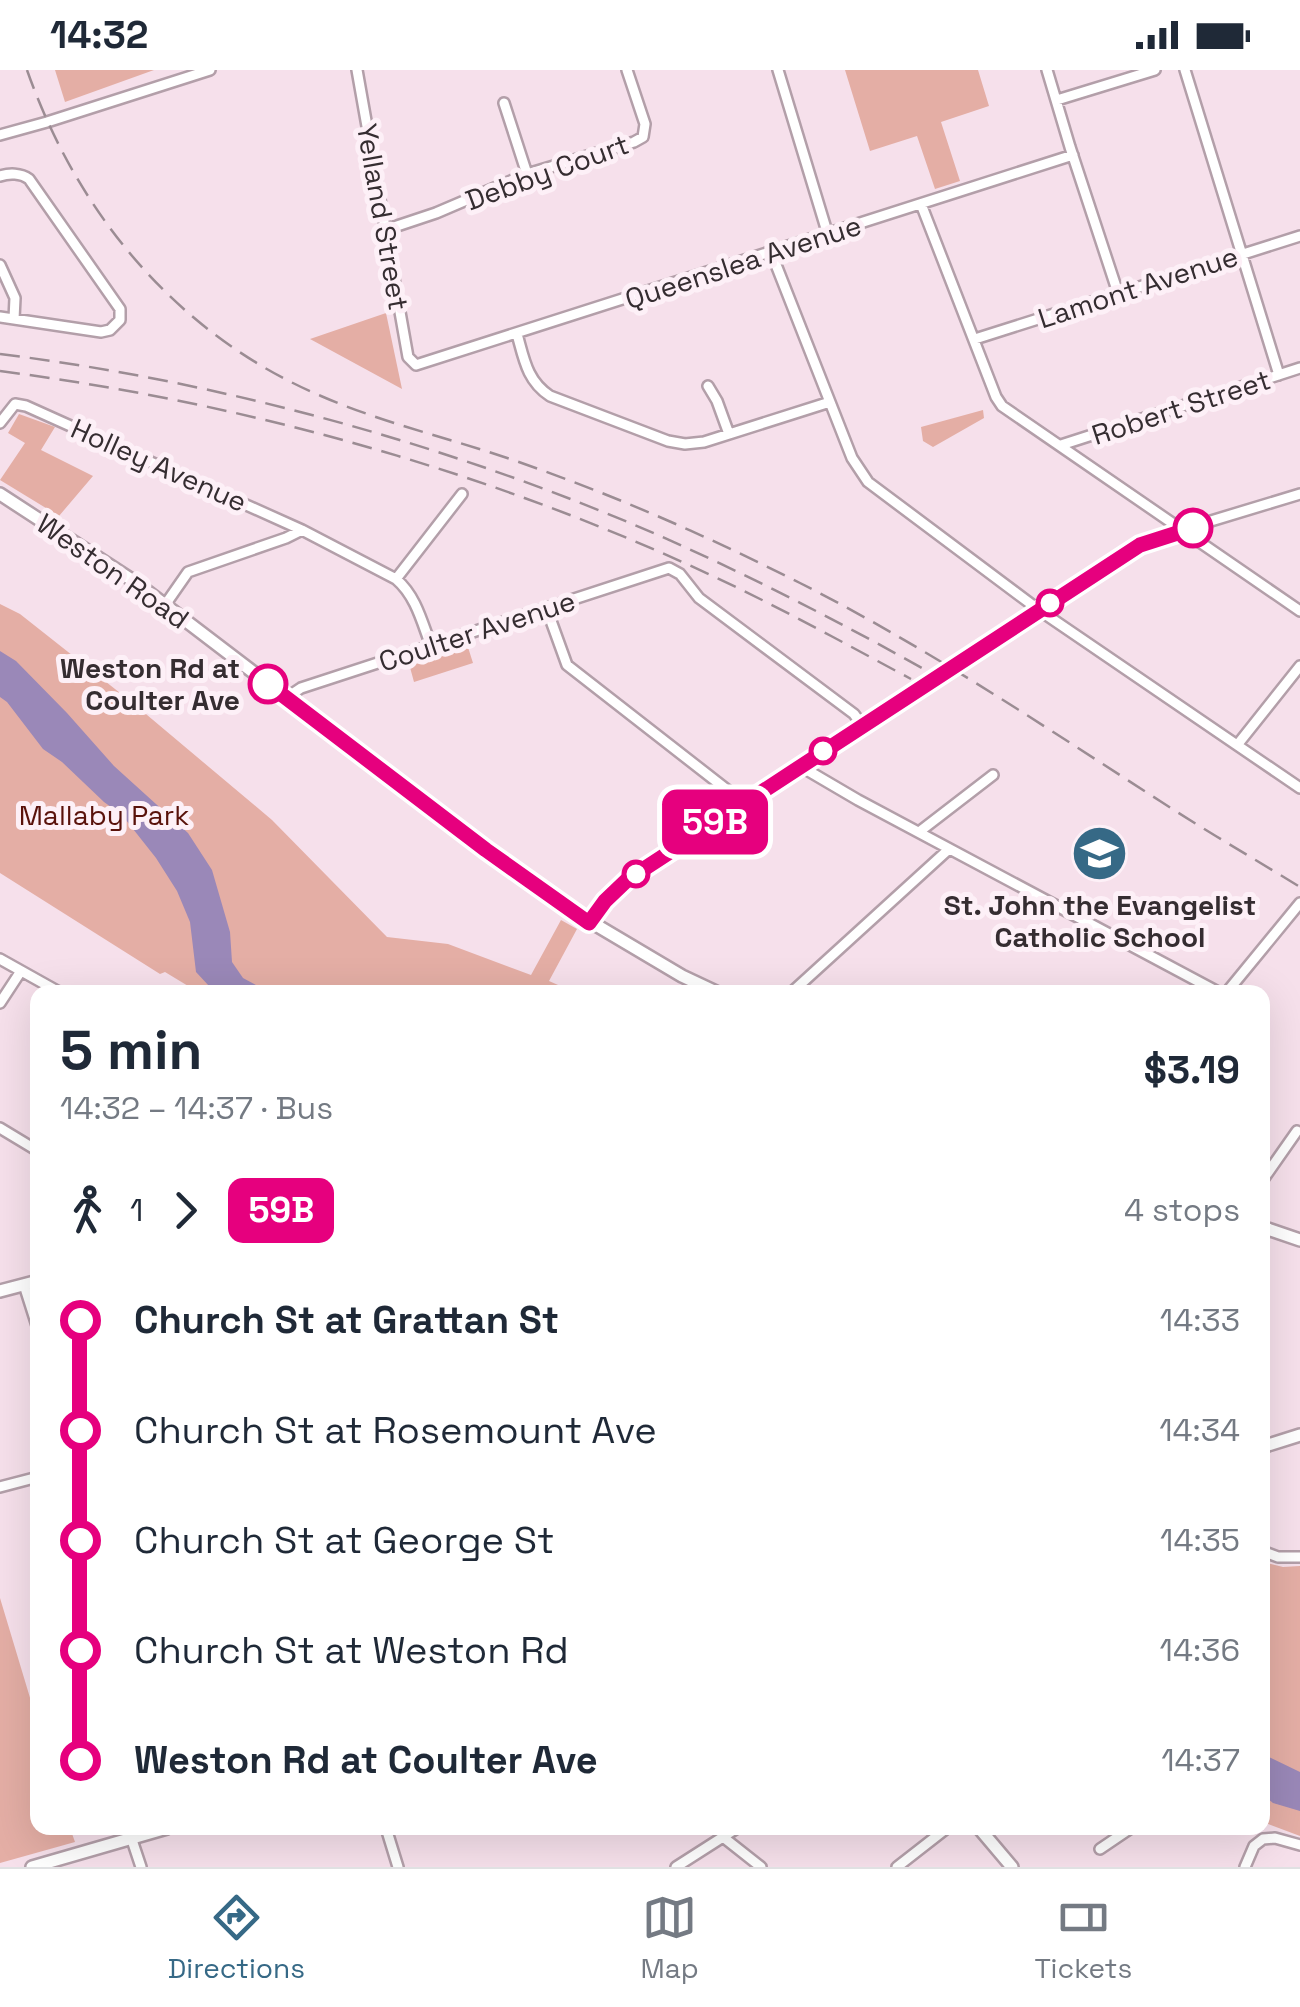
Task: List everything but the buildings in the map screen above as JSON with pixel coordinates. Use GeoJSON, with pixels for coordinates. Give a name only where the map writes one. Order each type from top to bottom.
{"type":"FeatureCollection","features":[{"type":"Feature","properties":{"kind":"main road","name":"Weston Road"},"geometry":{"type":"LineString","coordinates":[[0,494],[165,605],[486,850],[589,923],[703,985]]}},
{"type":"Feature","properties":{"kind":"main road"},"geometry":{"type":"LineString","coordinates":[[1270,1230],[1300,1240]]}},
{"type":"Feature","properties":{"kind":"main road"},"geometry":{"type":"LineString","coordinates":[[0,1291],[30,1283]]}},
{"type":"Feature","properties":{"kind":"main road"},"geometry":{"type":"LineString","coordinates":[[1270,1444],[1300,1435]]}},
{"type":"Feature","properties":{"kind":"main road"},"geometry":{"type":"LineString","coordinates":[[32,1867],[124,1835]]}},
{"type":"Feature","properties":{"kind":"main road"},"geometry":{"type":"LineString","coordinates":[[985,1835],[1012,1867]]}},
{"type":"Feature","properties":{"kind":"street"},"geometry":{"type":"LineString","coordinates":[[0,135],[210,70]]}},
{"type":"Feature","properties":{"kind":"street","name":"Yelland Street"},"geometry":{"type":"LineString","coordinates":[[356,70],[412,363]]}},
{"type":"Feature","properties":{"kind":"street","name":"Debby Court"},"geometry":{"type":"LineString","coordinates":[[386,230],[436,214],[527,174],[643,137],[645,124],[626,70]]}},
{"type":"Feature","properties":{"kind":"street"},"geometry":{"type":"LineString","coordinates":[[778,70],[828,234]]}},
{"type":"Feature","properties":{"kind":"street"},"geometry":{"type":"LineString","coordinates":[[1047,70],[1118,293]]}},
{"type":"Feature","properties":{"kind":"street"},"geometry":{"type":"LineString","coordinates":[[1057,100],[1155,70]]}},
{"type":"Feature","properties":{"kind":"street"},"geometry":{"type":"LineString","coordinates":[[1184,70],[1279,375]]}},
{"type":"Feature","properties":{"kind":"street"},"geometry":{"type":"LineString","coordinates":[[504,102],[527,174]]}},
{"type":"Feature","properties":{"kind":"street","name":"Queenslea Avenue"},"geometry":{"type":"LineString","coordinates":[[412,363],[420,365],[1073,155]]}},
{"type":"Feature","properties":{"kind":"street"},"geometry":{"type":"LineString","coordinates":[[0,176],[29,179],[120,309],[120,320],[110,330],[101,332],[0,318]]}},
{"type":"Feature","properties":{"kind":"street"},"geometry":{"type":"LineString","coordinates":[[921,204],[1002,406],[1300,610]]}},
{"type":"Feature","properties":{"kind":"street","name":"Lamont Avenue"},"geometry":{"type":"LineString","coordinates":[[975,339],[1300,236]]}},
{"type":"Feature","properties":{"kind":"street"},"geometry":{"type":"LineString","coordinates":[[772,252],[852,458],[868,482],[1039,610],[1300,788]]}},
{"type":"Feature","properties":{"kind":"street"},"geometry":{"type":"LineString","coordinates":[[0,265],[15,298],[14,320]]}},
{"type":"Feature","properties":{"kind":"street"},"geometry":{"type":"LineString","coordinates":[[517,334],[537,387],[550,396],[668,441],[704,442],[830,402]]}},
{"type":"Feature","properties":{"kind":"street","name":"Robert Street"},"geometry":{"type":"LineString","coordinates":[[1061,446],[1300,368]]}},
{"type":"Feature","properties":{"kind":"street"},"geometry":{"type":"LineString","coordinates":[[708,386],[729,434]]}},
{"type":"Feature","properties":{"kind":"street","name":"Holley Avenue"},"geometry":{"type":"LineString","coordinates":[[0,422],[15,404],[26,406],[302,530],[396,579]]}},
{"type":"Feature","properties":{"kind":"street"},"geometry":{"type":"LineString","coordinates":[[432,646],[413,598],[396,579],[462,494]]}},
{"type":"Feature","properties":{"kind":"street"},"geometry":{"type":"LineString","coordinates":[[589,923],[627,880],[1140,545],[1300,494]]}},
{"type":"Feature","properties":{"kind":"street"},"geometry":{"type":"LineString","coordinates":[[165,605],[188,572],[302,530]]}},
{"type":"Feature","properties":{"kind":"street","name":"Coulter Avenue"},"geometry":{"type":"LineString","coordinates":[[286,698],[302,688],[670,568],[680,574],[699,598],[854,714],[862,726]]}},
{"type":"Feature","properties":{"kind":"street"},"geometry":{"type":"LineString","coordinates":[[546,607],[567,665],[744,803]]}},
{"type":"Feature","properties":{"kind":"street"},"geometry":{"type":"LineString","coordinates":[[1238,744],[1300,666]]}},
{"type":"Feature","properties":{"kind":"street"},"geometry":{"type":"LineString","coordinates":[[800,766],[1205,985]]}},
{"type":"Feature","properties":{"kind":"street"},"geometry":{"type":"LineString","coordinates":[[919,832],[993,775]]}},
{"type":"Feature","properties":{"kind":"street"},"geometry":{"type":"LineString","coordinates":[[800,985],[949,849]]}},
{"type":"Feature","properties":{"kind":"street"},"geometry":{"type":"LineString","coordinates":[[1233,985],[1300,903]]}},
{"type":"Feature","properties":{"kind":"street"},"geometry":{"type":"LineString","coordinates":[[0,959],[46,985]]}},
{"type":"Feature","properties":{"kind":"street"},"geometry":{"type":"LineString","coordinates":[[0,1004],[21,971]]}},
{"type":"Feature","properties":{"kind":"street"},"geometry":{"type":"LineString","coordinates":[[0,1128],[30,1146]]}},
{"type":"Feature","properties":{"kind":"street"},"geometry":{"type":"LineString","coordinates":[[1270,1170],[1298,1131]]}},
{"type":"Feature","properties":{"kind":"street"},"geometry":{"type":"LineString","coordinates":[[0,1487],[30,1479]]}},
{"type":"Feature","properties":{"kind":"street"},"geometry":{"type":"LineString","coordinates":[[1270,1554],[1300,1557]]}},
{"type":"Feature","properties":{"kind":"street"},"geometry":{"type":"LineString","coordinates":[[131,1835],[140,1867]]}},
{"type":"Feature","properties":{"kind":"street"},"geometry":{"type":"LineString","coordinates":[[388,1835],[398,1867]]}},
{"type":"Feature","properties":{"kind":"street"},"geometry":{"type":"LineString","coordinates":[[676,1867],[726,1835]]}},
{"type":"Feature","properties":{"kind":"street"},"geometry":{"type":"LineString","coordinates":[[897,1867],[938,1835]]}},
{"type":"Feature","properties":{"kind":"street"},"geometry":{"type":"LineString","coordinates":[[1100,1850],[1121,1835]]}},
{"type":"Feature","properties":{"kind":"street"},"geometry":{"type":"LineString","coordinates":[[723,1837],[761,1867]]}},
{"type":"Feature","properties":{"kind":"street"},"geometry":{"type":"LineString","coordinates":[[1246,1867],[1254,1846],[1263,1839],[1300,1845]]}},
{"type":"Feature","properties":{"kind":"green space"},"geometry":{"type":"Polygon","coordinates":[[[55,70],[154,70],[65,102],[55,70]]]}},
{"type":"Feature","properties":{"kind":"green space"},"geometry":{"type":"Polygon","coordinates":[[[845,70],[978,70],[989,106],[941,122],[960,181],[935,189],[917,136],[870,151],[845,70]]]}},
{"type":"Feature","properties":{"kind":"green space"},"geometry":{"type":"Polygon","coordinates":[[[386,313],[402,389],[310,339],[386,313]]]}},
{"type":"Feature","properties":{"kind":"green space"},"geometry":{"type":"Polygon","coordinates":[[[983,410],[984,418],[933,447],[923,441],[921,427],[983,410]]]}},
{"type":"Feature","properties":{"kind":"green space"},"geometry":{"type":"Polygon","coordinates":[[[19,414],[55,427],[41,450],[93,476],[59,516],[0,480],[25,443],[8,433],[19,414]]]}},
{"type":"Feature","properties":{"kind":"green space","name":"Mallaby Park"},"geometry":{"type":"Polygon","coordinates":[[[0,604],[20,614],[134,704],[272,820],[387,937],[448,944],[531,975],[561,920],[577,929],[549,981],[558,985],[186,985],[165,972],[160,974],[0,873],[0,604]]]}},
{"type":"Feature","properties":{"kind":"green space"},"geometry":{"type":"Polygon","coordinates":[[[466,641],[473,663],[414,682],[408,660],[466,641]]]}},
{"type":"Feature","properties":{"kind":"green space"},"geometry":{"type":"Polygon","coordinates":[[[1270,1564],[1300,1566],[1300,1836],[1270,1825],[1270,1564]]]}},
{"type":"Feature","properties":{"kind":"green space"},"geometry":{"type":"Polygon","coordinates":[[[0,1598],[30,1698],[30,1835],[72,1835],[75,1842],[0,1863],[0,1598]]]}},
{"type":"Feature","properties":{"kind":"shaded area"},"geometry":{"type":"Polygon","coordinates":[[[0,651],[16,661],[114,766],[188,833],[212,870],[230,932],[232,962],[243,978],[256,985],[208,985],[196,972],[190,922],[177,891],[156,858],[122,815],[43,749],[0,697],[0,651]]]}},
{"type":"Feature","properties":{"kind":"shaded area"},"geometry":{"type":"Polygon","coordinates":[[[1270,1757],[1300,1772],[1300,1811],[1273,1803],[1270,1757]]]}},
{"type":"Feature","properties":{"kind":"railway"},"geometry":{"type":"LineString","coordinates":[[27,70],[74,174],[105,221],[179,304],[222,340],[269,370],[344,406],[513,460],[623,501],[800,583],[938,660],[1300,887]]}},
{"type":"Feature","properties":{"kind":"railway"},"geometry":{"type":"LineString","coordinates":[[0,354],[167,381],[251,400],[335,421],[500,473],[692,550],[922,668]]}},
{"type":"Feature","properties":{"kind":"railway"},"geometry":{"type":"LineString","coordinates":[[0,371],[191,403],[380,450],[473,480],[654,550],[763,601],[911,679]]}},
{"type":"Feature","properties":{"kind":"bus line","name":"59B"},"geometry":{"type":"LineString","coordinates":[[268,684],[589,923],[627,880],[1030,615],[1140,545],[1193,528]]}},
{"type":"Feature","properties":{"kind":"place","name":"Weston Rd at Coulter Ave"},"geometry":{"type":"Point","coordinates":[268,684]}},
{"type":"Feature","properties":{"kind":"place","name":"St. John the Evangelist Catholic School"},"geometry":{"type":"Point","coordinates":[1100,854]}}]}
